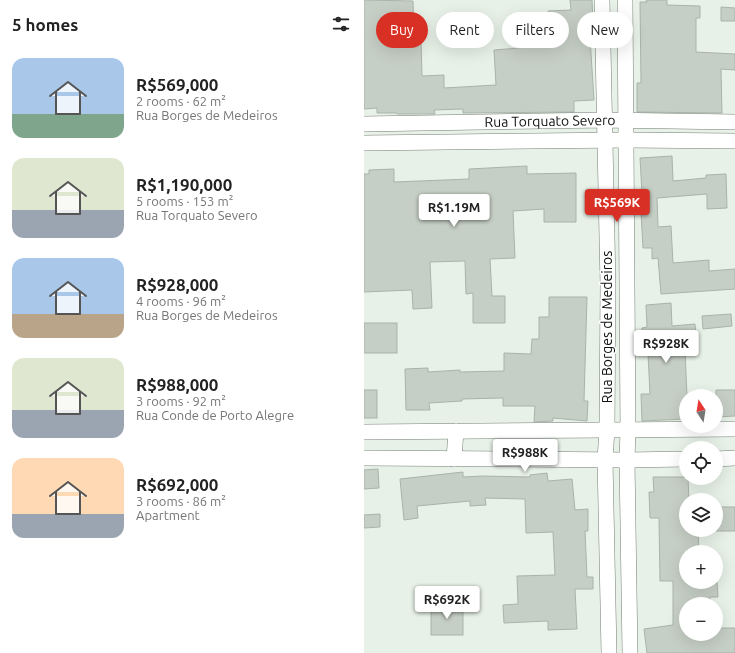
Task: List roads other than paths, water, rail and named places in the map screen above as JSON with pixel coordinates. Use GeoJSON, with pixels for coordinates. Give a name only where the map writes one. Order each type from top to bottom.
{"type":"FeatureCollection","features":[{"type":"Feature","properties":{"kind":"street","name":"Rua Borges de Medeiros"},"geometry":{"type":"LineString","coordinates":[[602,0],[608,285],[605,459],[609,653]]}},
{"type":"Feature","properties":{"kind":"street","name":"Rua Borges de Medeiros"},"geometry":{"type":"LineString","coordinates":[[625,0],[628,285],[627,460],[630,653]]}},
{"type":"Feature","properties":{"kind":"street","name":"Rua Torquato Severo"},"geometry":{"type":"LineString","coordinates":[[364,124],[604,120],[735,122]]}},
{"type":"Feature","properties":{"kind":"street"},"geometry":{"type":"LineString","coordinates":[[710,122],[710,141]]}},
{"type":"Feature","properties":{"kind":"street"},"geometry":{"type":"LineString","coordinates":[[434,123],[435,142]]}},
{"type":"Feature","properties":{"kind":"street","name":"Rua Torquato Severo"},"geometry":{"type":"LineString","coordinates":[[364,143],[627,140],[735,141]]}},
{"type":"Feature","properties":{"kind":"street"},"geometry":{"type":"LineString","coordinates":[[606,210],[627,209]]}},
{"type":"Feature","properties":{"kind":"street"},"geometry":{"type":"LineString","coordinates":[[608,285],[628,285]]}},
{"type":"Feature","properties":{"kind":"street"},"geometry":{"type":"LineString","coordinates":[[364,432],[735,429]]}},
{"type":"Feature","properties":{"kind":"street"},"geometry":{"type":"LineString","coordinates":[[454,459],[456,431]]}},
{"type":"Feature","properties":{"kind":"street"},"geometry":{"type":"LineString","coordinates":[[364,458],[679,459]]}},
{"type":"Feature","properties":{"kind":"street"},"geometry":{"type":"LineString","coordinates":[[723,459],[735,458]]}},
{"type":"Feature","properties":{"kind":"street"},"geometry":{"type":"LineString","coordinates":[[608,614],[629,615]]}}]}
